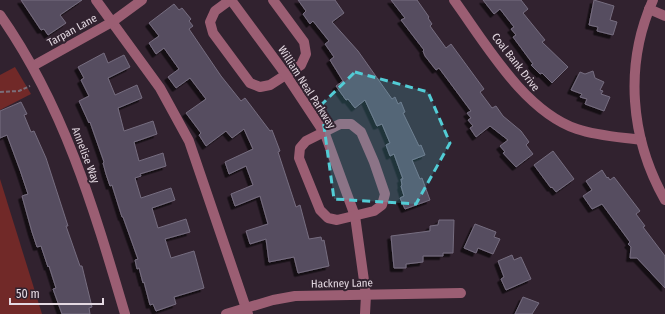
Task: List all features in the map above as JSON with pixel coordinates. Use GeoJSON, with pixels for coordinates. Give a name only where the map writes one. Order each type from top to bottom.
{"type":"FeatureCollection","features":[{"type":"Feature","properties":{"kind":"street"},"geometry":{"type":"LineString","coordinates":[[96,0],[160,88],[189,141],[247,311]]}},
{"type":"Feature","properties":{"kind":"street","name":"Tarpan Lane"},"geometry":{"type":"LineString","coordinates":[[33,66],[112,22],[142,0]]}},
{"type":"Feature","properties":{"kind":"street"},"geometry":{"type":"LineString","coordinates":[[230,0],[215,11],[210,22],[213,33],[250,83],[260,87],[270,85],[301,65],[306,54],[304,42],[273,0]]}},
{"type":"Feature","properties":{"kind":"street","name":"William Neal Parkway"},"geometry":{"type":"LineString","coordinates":[[230,0],[286,75],[323,132],[355,216],[366,295],[365,314]]}},
{"type":"Feature","properties":{"kind":"street","name":"Coal Bank Drive"},"geometry":{"type":"LineString","coordinates":[[454,0],[514,82],[545,112],[563,123],[583,130],[597,134],[640,140]]}},
{"type":"Feature","properties":{"kind":"street"},"geometry":{"type":"LineString","coordinates":[[665,16],[651,5],[639,42],[635,67],[636,115],[640,140],[648,164],[665,200]]}},
{"type":"Feature","properties":{"kind":"street","name":"Annelise Way"},"geometry":{"type":"LineString","coordinates":[[0,15],[33,66],[60,120],[82,174],[126,314]]}},
{"type":"Feature","properties":{"kind":"street"},"geometry":{"type":"LineString","coordinates":[[340,124],[351,124],[361,132],[374,162],[385,194],[382,204],[374,211],[355,216],[337,220],[328,218],[320,210],[299,158],[300,148],[306,140],[340,124]]}},
{"type":"Feature","properties":{"kind":"street","name":"Hackney Lane"},"geometry":{"type":"LineString","coordinates":[[226,314],[247,311],[295,296],[461,293]]}},
{"type":"Feature","properties":{"kind":"path"},"geometry":{"type":"LineString","coordinates":[[0,92],[19,91],[29,86]]}},
{"type":"Feature","properties":{"kind":"highlighted area"},"geometry":{"type":"Polygon","coordinates":[[[355,72],[428,92],[450,143],[416,204],[334,199],[321,105],[355,72]]]}},
{"type":"Feature","properties":{"kind":"shaded area"},"geometry":{"type":"Polygon","coordinates":[[[15,67],[31,94],[0,110],[0,75],[15,67]]]}},
{"type":"Feature","properties":{"kind":"shaded area"},"geometry":{"type":"Polygon","coordinates":[[[0,179],[42,314],[0,314],[0,179]]]}},
{"type":"Feature","properties":{"kind":"building"},"geometry":{"type":"Polygon","coordinates":[[[21,0],[82,0],[60,15],[66,23],[48,35],[44,29],[41,30],[21,0]]]}},
{"type":"Feature","properties":{"kind":"building"},"geometry":{"type":"Polygon","coordinates":[[[298,0],[335,0],[344,13],[332,22],[358,51],[392,99],[395,97],[398,104],[401,102],[405,112],[403,113],[419,146],[421,145],[425,155],[412,160],[420,179],[422,178],[430,200],[405,209],[400,198],[404,196],[401,186],[401,179],[403,179],[394,154],[390,156],[386,145],[390,143],[382,124],[377,126],[365,100],[355,108],[348,99],[346,100],[336,86],[343,81],[330,60],[334,57],[325,44],[329,41],[313,21],[310,24],[303,14],[306,11],[298,0]]]}},
{"type":"Feature","properties":{"kind":"building"},"geometry":{"type":"Polygon","coordinates":[[[391,0],[417,0],[429,17],[428,18],[432,24],[430,26],[446,48],[451,44],[484,89],[480,92],[492,108],[496,106],[503,116],[521,131],[529,142],[526,145],[533,154],[516,167],[503,153],[505,152],[500,146],[508,140],[490,126],[476,137],[470,128],[473,126],[468,120],[471,118],[467,113],[471,111],[439,68],[436,70],[425,56],[424,50],[401,20],[405,18],[391,0]]]}},
{"type":"Feature","properties":{"kind":"building"},"geometry":{"type":"Polygon","coordinates":[[[483,0],[521,0],[528,9],[523,13],[545,40],[542,42],[568,67],[552,83],[542,73],[540,74],[531,65],[533,64],[513,37],[516,35],[511,29],[514,27],[500,9],[494,14],[483,0]]]}},
{"type":"Feature","properties":{"kind":"building"},"geometry":{"type":"Polygon","coordinates":[[[594,0],[614,6],[610,20],[617,22],[613,35],[597,31],[598,27],[589,25],[594,0]]]}},
{"type":"Feature","properties":{"kind":"building"},"geometry":{"type":"Polygon","coordinates":[[[174,4],[179,10],[182,8],[191,19],[189,21],[193,26],[189,29],[221,76],[241,101],[245,98],[270,131],[272,130],[280,151],[278,152],[296,207],[300,205],[309,239],[321,237],[322,241],[324,240],[329,266],[298,273],[294,257],[269,262],[266,239],[250,244],[246,231],[268,224],[260,196],[235,206],[231,194],[253,185],[246,166],[229,174],[225,162],[253,149],[244,129],[232,138],[226,131],[206,146],[199,135],[201,133],[186,113],[206,99],[190,78],[176,88],[168,77],[179,69],[164,48],[156,54],[149,43],[159,36],[149,23],[174,4]]]}},
{"type":"Feature","properties":{"kind":"building"},"geometry":{"type":"Polygon","coordinates":[[[104,53],[108,63],[124,55],[130,67],[108,78],[115,95],[137,85],[142,98],[118,108],[124,131],[153,121],[157,134],[134,142],[139,161],[163,153],[166,166],[140,174],[141,176],[135,178],[141,198],[171,188],[175,200],[152,208],[158,228],[186,219],[190,232],[165,239],[171,258],[194,251],[204,288],[174,297],[176,304],[156,311],[153,304],[150,305],[139,268],[137,269],[135,260],[138,259],[112,185],[110,186],[103,163],[104,162],[90,122],[89,123],[79,101],[89,96],[81,80],[84,78],[78,67],[104,53]]]}},
{"type":"Feature","properties":{"kind":"building"},"geometry":{"type":"Polygon","coordinates":[[[593,71],[595,78],[604,82],[600,90],[603,91],[601,94],[610,97],[604,111],[585,104],[587,99],[580,97],[582,94],[571,90],[580,72],[585,74],[593,71]]]}},
{"type":"Feature","properties":{"kind":"building"},"geometry":{"type":"Polygon","coordinates":[[[21,102],[27,114],[24,115],[31,132],[34,131],[46,158],[68,226],[66,226],[80,266],[82,266],[92,307],[89,308],[90,314],[62,314],[53,289],[56,288],[49,266],[48,267],[41,246],[37,247],[32,232],[22,196],[28,194],[20,170],[7,135],[0,138],[0,111],[21,102]]]}},
{"type":"Feature","properties":{"kind":"building"},"geometry":{"type":"Polygon","coordinates":[[[553,151],[574,179],[556,192],[552,187],[551,188],[534,165],[553,151]]]}},
{"type":"Feature","properties":{"kind":"building"},"geometry":{"type":"Polygon","coordinates":[[[602,170],[610,180],[614,177],[640,211],[636,214],[645,226],[643,227],[665,256],[665,288],[637,258],[630,258],[631,247],[628,244],[630,242],[602,204],[592,209],[583,196],[592,190],[586,181],[602,170]]]}},
{"type":"Feature","properties":{"kind":"building"},"geometry":{"type":"Polygon","coordinates":[[[439,220],[454,220],[453,253],[443,253],[443,256],[423,256],[423,262],[406,264],[406,268],[394,268],[391,236],[430,231],[430,226],[438,225],[439,220]]]}},
{"type":"Feature","properties":{"kind":"building"},"geometry":{"type":"Polygon","coordinates":[[[475,224],[496,232],[494,237],[500,239],[493,254],[478,248],[476,253],[464,248],[475,224]]]}},
{"type":"Feature","properties":{"kind":"building"},"geometry":{"type":"Polygon","coordinates":[[[512,255],[514,260],[521,257],[531,279],[506,290],[501,279],[504,277],[498,261],[512,255]]]}},
{"type":"Feature","properties":{"kind":"building"},"geometry":{"type":"Polygon","coordinates":[[[523,297],[539,303],[532,314],[515,314],[523,297]]]}}]}
